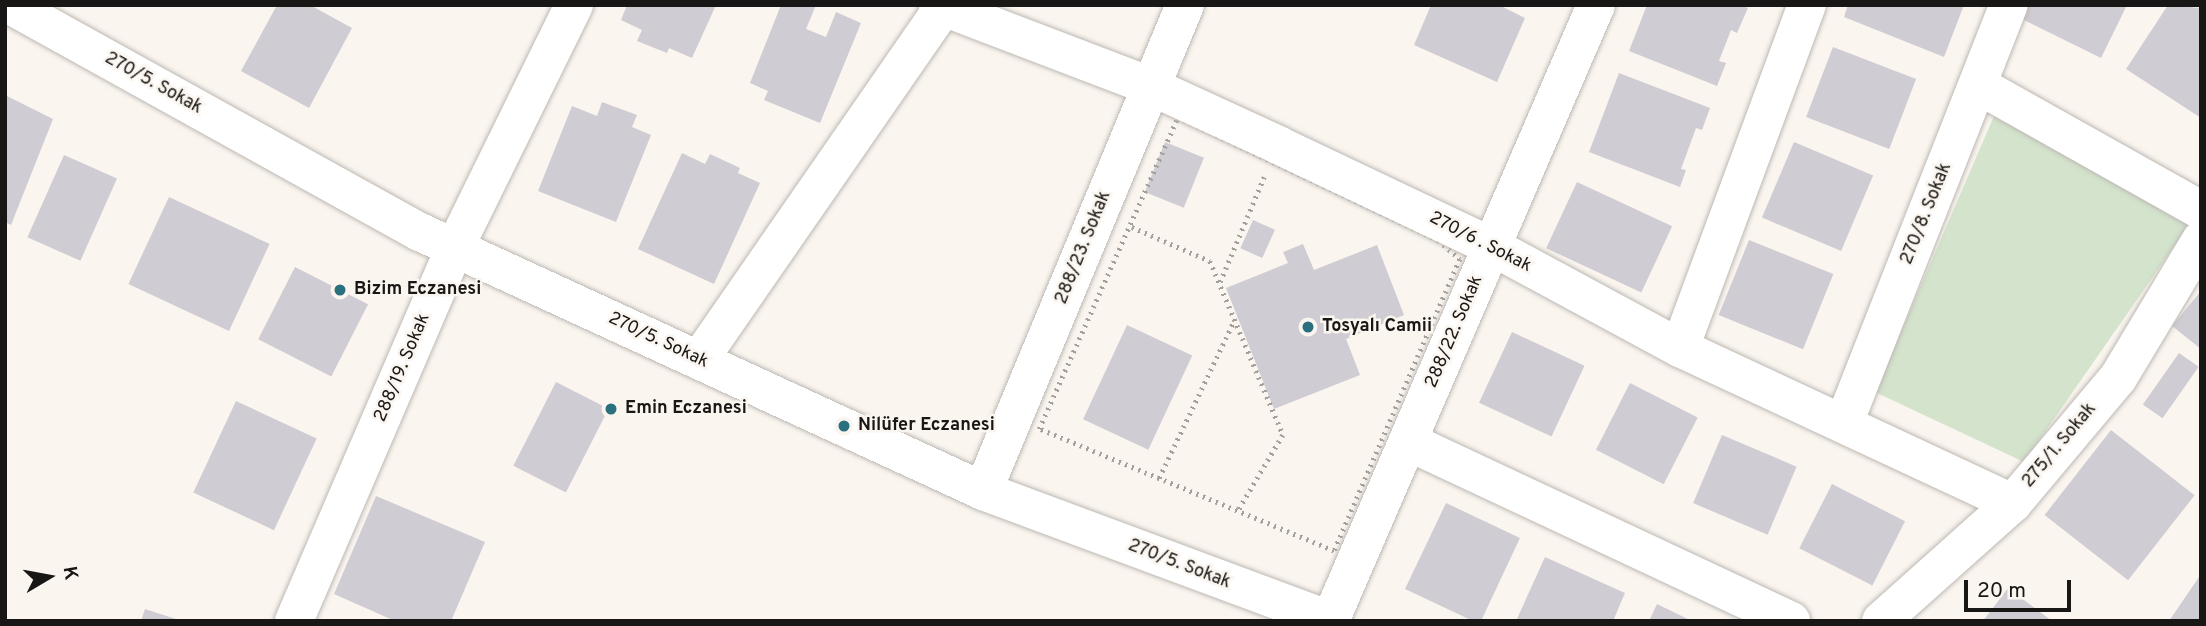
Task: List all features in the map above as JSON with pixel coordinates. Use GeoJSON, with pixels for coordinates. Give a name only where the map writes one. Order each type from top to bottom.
{"type":"FeatureCollection","features":[{"type":"Feature","properties":{"kind":"street","name":"270/5. Sokak"},"geometry":{"type":"LineString","coordinates":[[10,5],[420,232],[983,491],[1331,620]]}},
{"type":"Feature","properties":{"kind":"street","name":"288/19. Sokak"},"geometry":{"type":"LineString","coordinates":[[294,621],[455,247],[574,5]]}},
{"type":"Feature","properties":{"kind":"street","name":"288/23. Sokak"},"geometry":{"type":"LineString","coordinates":[[983,491],[1185,5]]}},
{"type":"Feature","properties":{"kind":"street","name":"288/22. Sokak"},"geometry":{"type":"LineString","coordinates":[[1331,620],[1596,5]]}},
{"type":"Feature","properties":{"kind":"street"},"geometry":{"type":"LineString","coordinates":[[1680,348],[1807,5]]}},
{"type":"Feature","properties":{"kind":"street","name":"270/8. Sokak"},"geometry":{"type":"LineString","coordinates":[[1844,423],[2009,5]]}},
{"type":"Feature","properties":{"kind":"street","name":"270/6 . Sokak"},"geometry":{"type":"LineString","coordinates":[[955,9],[1150,86],[1275,152],[1490,246],[1680,348],[2013,503]]}},
{"type":"Feature","properties":{"kind":"street"},"geometry":{"type":"LineString","coordinates":[[699,360],[955,9]]}},
{"type":"Feature","properties":{"kind":"street"},"geometry":{"type":"LineString","coordinates":[[1978,85],[2201,210]]}},
{"type":"Feature","properties":{"kind":"street","name":"275/1. Sokak"},"geometry":{"type":"LineString","coordinates":[[1881,621],[2013,503],[2118,378],[2201,240]]}},
{"type":"Feature","properties":{"kind":"street"},"geometry":{"type":"LineString","coordinates":[[1409,442],[1791,621]]}},
{"type":"Feature","properties":{"kind":"path"},"geometry":{"type":"LineString","coordinates":[[1178,117],[1275,152],[1438,240],[1460,260],[1334,551],[1039,429],[1178,117]]}},
{"type":"Feature","properties":{"kind":"path"},"geometry":{"type":"LineString","coordinates":[[1220,283],[1275,152]]}},
{"type":"Feature","properties":{"kind":"path"},"geometry":{"type":"LineString","coordinates":[[1129,226],[1210,261],[1283,435],[1238,511]]}},
{"type":"Feature","properties":{"kind":"path"},"geometry":{"type":"LineString","coordinates":[[1158,478],[1235,318]]}},
{"type":"Feature","properties":{"kind":"green space"},"geometry":{"type":"Polygon","coordinates":[[[1994,116],[2191,222],[2024,462],[1875,392],[1994,116]]]}},
{"type":"Feature","properties":{"kind":"building"},"geometry":{"type":"Polygon","coordinates":[[[277,5],[310,5],[352,28],[309,108],[241,71],[277,5]]]}},
{"type":"Feature","properties":{"kind":"building"},"geometry":{"type":"Polygon","coordinates":[[[627,5],[716,5],[692,58],[669,48],[667,53],[637,41],[642,30],[621,20],[627,5]]]}},
{"type":"Feature","properties":{"kind":"building"},"geometry":{"type":"Polygon","coordinates":[[[781,5],[816,5],[806,29],[826,37],[836,12],[861,23],[820,123],[764,100],[768,91],[750,83],[781,5]]]}},
{"type":"Feature","properties":{"kind":"building"},"geometry":{"type":"Polygon","coordinates":[[[1431,5],[1499,5],[1525,18],[1497,82],[1414,45],[1431,5]]]}},
{"type":"Feature","properties":{"kind":"building"},"geometry":{"type":"Polygon","coordinates":[[[1647,5],[1740,5],[1748,8],[1737,33],[1731,30],[1719,61],[1726,63],[1717,86],[1629,51],[1647,5]]]}},
{"type":"Feature","properties":{"kind":"building"},"geometry":{"type":"Polygon","coordinates":[[[1848,5],[1964,5],[1944,57],[1844,17],[1848,5]]]}},
{"type":"Feature","properties":{"kind":"building"},"geometry":{"type":"Polygon","coordinates":[[[2026,5],[2127,5],[2101,58],[2020,18],[2026,5]]]}},
{"type":"Feature","properties":{"kind":"building"},"geometry":{"type":"Polygon","coordinates":[[[2168,5],[2201,8],[2201,118],[2126,69],[2168,5]]]}},
{"type":"Feature","properties":{"kind":"building"},"geometry":{"type":"Polygon","coordinates":[[[1833,47],[1916,79],[1889,149],[1806,117],[1833,47]]]}},
{"type":"Feature","properties":{"kind":"building"},"geometry":{"type":"Polygon","coordinates":[[[1619,73],[1710,108],[1702,130],[1696,128],[1681,169],[1686,170],[1680,187],[1589,152],[1619,73]]]}},
{"type":"Feature","properties":{"kind":"building"},"geometry":{"type":"Polygon","coordinates":[[[5,95],[53,119],[11,225],[5,222],[5,95]]]}},
{"type":"Feature","properties":{"kind":"building"},"geometry":{"type":"Polygon","coordinates":[[[602,102],[637,115],[632,127],[651,135],[616,222],[538,191],[572,106],[597,116],[602,102]]]}},
{"type":"Feature","properties":{"kind":"building"},"geometry":{"type":"Polygon","coordinates":[[[1165,142],[1204,158],[1184,208],[1145,192],[1165,142]]]}},
{"type":"Feature","properties":{"kind":"building"},"geometry":{"type":"Polygon","coordinates":[[[1794,142],[1873,176],[1841,251],[1762,217],[1794,142]]]}},
{"type":"Feature","properties":{"kind":"building"},"geometry":{"type":"Polygon","coordinates":[[[682,153],[705,164],[710,154],[740,168],[738,173],[760,183],[714,284],[638,249],[682,153]]]}},
{"type":"Feature","properties":{"kind":"building"},"geometry":{"type":"Polygon","coordinates":[[[64,155],[117,179],[80,261],[27,237],[64,155]]]}},
{"type":"Feature","properties":{"kind":"building"},"geometry":{"type":"Polygon","coordinates":[[[1577,182],[1672,226],[1641,293],[1546,248],[1577,182]]]}},
{"type":"Feature","properties":{"kind":"building"},"geometry":{"type":"Polygon","coordinates":[[[169,197],[270,244],[229,331],[128,284],[169,197]]]}},
{"type":"Feature","properties":{"kind":"building"},"geometry":{"type":"Polygon","coordinates":[[[1253,220],[1275,230],[1262,258],[1240,248],[1253,220]]]}},
{"type":"Feature","properties":{"kind":"building"},"geometry":{"type":"Polygon","coordinates":[[[1749,240],[1833,274],[1803,349],[1719,315],[1749,240]]]}},
{"type":"Feature","properties":{"kind":"building","name":"Tosyalı Camii"},"geometry":{"type":"Polygon","coordinates":[[[1303,244],[1314,270],[1377,245],[1404,315],[1346,339],[1360,375],[1274,409],[1226,288],[1288,263],[1283,252],[1303,244]]]}},
{"type":"Feature","properties":{"kind":"building"},"geometry":{"type":"Polygon","coordinates":[[[295,267],[368,304],[331,376],[258,339],[295,267]]]}},
{"type":"Feature","properties":{"kind":"building"},"geometry":{"type":"Polygon","coordinates":[[[2201,291],[2201,349],[2172,326],[2201,291]]]}},
{"type":"Feature","properties":{"kind":"building"},"geometry":{"type":"Polygon","coordinates":[[[1127,325],[1192,355],[1148,450],[1083,419],[1127,325]]]}},
{"type":"Feature","properties":{"kind":"building"},"geometry":{"type":"Polygon","coordinates":[[[1512,332],[1585,366],[1552,437],[1479,403],[1512,332]]]}},
{"type":"Feature","properties":{"kind":"building"},"geometry":{"type":"Polygon","coordinates":[[[2179,353],[2199,367],[2163,418],[2143,405],[2179,353]]]}},
{"type":"Feature","properties":{"kind":"building"},"geometry":{"type":"Polygon","coordinates":[[[556,382],[609,409],[566,493],[513,466],[556,382]]]}},
{"type":"Feature","properties":{"kind":"building"},"geometry":{"type":"Polygon","coordinates":[[[1630,383],[1698,418],[1664,484],[1596,450],[1630,383]]]}},
{"type":"Feature","properties":{"kind":"building"},"geometry":{"type":"Polygon","coordinates":[[[236,401],[317,439],[274,530],[193,493],[236,401]]]}},
{"type":"Feature","properties":{"kind":"building"},"geometry":{"type":"Polygon","coordinates":[[[2111,430],[2195,495],[2128,580],[2045,515],[2111,430]]]}},
{"type":"Feature","properties":{"kind":"building"},"geometry":{"type":"Polygon","coordinates":[[[1722,435],[1797,467],[1768,535],[1693,503],[1722,435]]]}},
{"type":"Feature","properties":{"kind":"building"},"geometry":{"type":"Polygon","coordinates":[[[1832,484],[1905,521],[1872,585],[1799,548],[1832,484]]]}},
{"type":"Feature","properties":{"kind":"building"},"geometry":{"type":"Polygon","coordinates":[[[376,496],[485,542],[451,621],[395,621],[334,594],[376,496]]]}},
{"type":"Feature","properties":{"kind":"building"},"geometry":{"type":"Polygon","coordinates":[[[1446,503],[1520,538],[1481,621],[1473,621],[1405,589],[1446,503]]]}},
{"type":"Feature","properties":{"kind":"building"},"geometry":{"type":"Polygon","coordinates":[[[1545,557],[1625,593],[1613,621],[1516,621],[1545,557]]]}},
{"type":"Feature","properties":{"kind":"building"},"geometry":{"type":"Polygon","coordinates":[[[2201,574],[2201,621],[2169,621],[2201,574]]]}},
{"type":"Feature","properties":{"kind":"building"},"geometry":{"type":"Polygon","coordinates":[[[2008,588],[2052,621],[1983,621],[2008,588]]]}},
{"type":"Feature","properties":{"kind":"building"},"geometry":{"type":"Polygon","coordinates":[[[1657,604],[1692,621],[1649,621],[1657,604]]]}},
{"type":"Feature","properties":{"kind":"building"},"geometry":{"type":"Polygon","coordinates":[[[145,609],[179,620],[179,621],[141,621],[145,609]]]}},
{"type":"Feature","properties":{"kind":"place","name":"Bizim Eczanesi"},"geometry":{"type":"Point","coordinates":[340,290]}},
{"type":"Feature","properties":{"kind":"place","name":"Tosyalı Camii"},"geometry":{"type":"Point","coordinates":[1308,327]}},
{"type":"Feature","properties":{"kind":"place","name":"Emin Eczanesi"},"geometry":{"type":"Point","coordinates":[611,409]}},
{"type":"Feature","properties":{"kind":"place","name":"Nilüfer Eczanesi"},"geometry":{"type":"Point","coordinates":[844,426]}}]}
